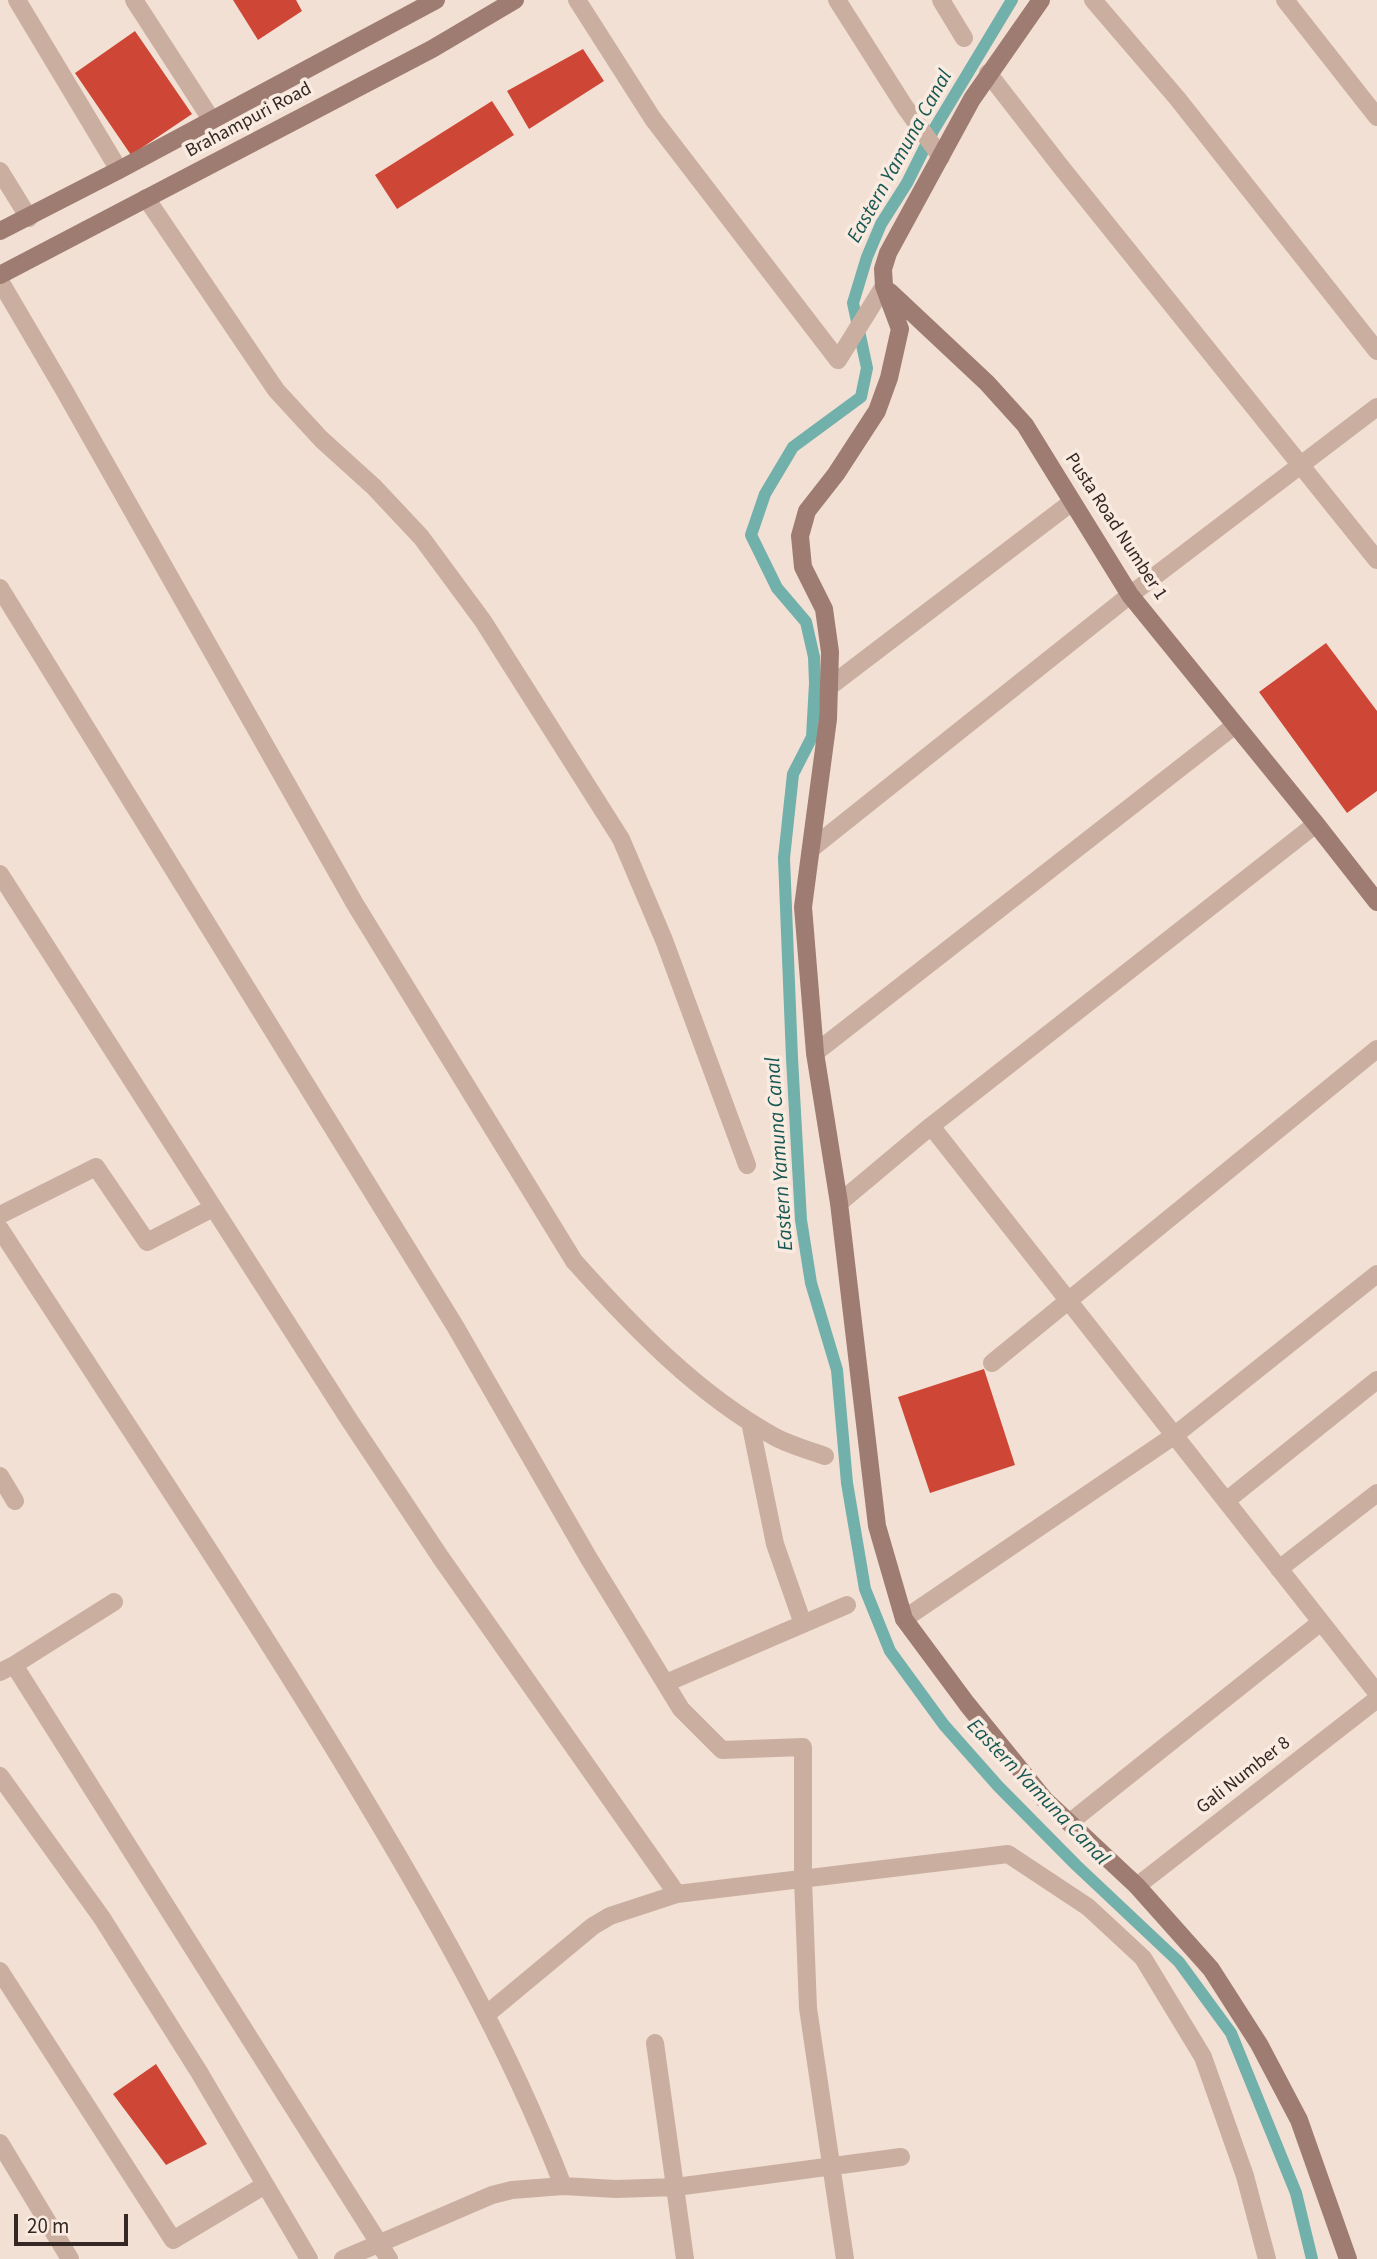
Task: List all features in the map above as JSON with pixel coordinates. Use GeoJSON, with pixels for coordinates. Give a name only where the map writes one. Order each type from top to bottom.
{"type":"FeatureCollection","features":[{"type":"Feature","properties":{"kind":"street"},"geometry":{"type":"LineString","coordinates":[[17,0],[118,170]]}},
{"type":"Feature","properties":{"kind":"street"},"geometry":{"type":"LineString","coordinates":[[134,0],[211,119]]}},
{"type":"Feature","properties":{"kind":"street","name":"Brahampuri Road"},"geometry":{"type":"LineString","coordinates":[[0,231],[436,0]]}},
{"type":"Feature","properties":{"kind":"street","name":"Brahampuri Road"},"geometry":{"type":"LineString","coordinates":[[0,275],[432,49],[515,0]]}},
{"type":"Feature","properties":{"kind":"street"},"geometry":{"type":"LineString","coordinates":[[577,0],[653,119],[838,360],[884,286]]}},
{"type":"Feature","properties":{"kind":"street"},"geometry":{"type":"LineString","coordinates":[[837,0],[905,107],[941,157]]}},
{"type":"Feature","properties":{"kind":"street"},"geometry":{"type":"LineString","coordinates":[[942,0],[964,38]]}},
{"type":"Feature","properties":{"kind":"street"},"geometry":{"type":"LineString","coordinates":[[1041,0],[988,73],[888,253],[883,269],[884,286],[900,329],[889,379],[877,411],[836,474],[807,511],[800,536],[803,567],[824,609],[830,652],[828,719],[803,907],[815,1053],[839,1203],[877,1526],[904,1619],[967,1704],[1044,1799],[1137,1886],[1211,1969],[1259,2044],[1299,2120],[1348,2259]]}},
{"type":"Feature","properties":{"kind":"street"},"geometry":{"type":"LineString","coordinates":[[1093,0],[1177,98],[1377,351]]}},
{"type":"Feature","properties":{"kind":"street"},"geometry":{"type":"LineString","coordinates":[[1285,0],[1377,117]]}},
{"type":"Feature","properties":{"kind":"street"},"geometry":{"type":"LineString","coordinates":[[988,73],[1377,560]]}},
{"type":"Feature","properties":{"kind":"street"},"geometry":{"type":"LineString","coordinates":[[0,171],[29,218]]}},
{"type":"Feature","properties":{"kind":"street"},"geometry":{"type":"LineString","coordinates":[[146,198],[276,390],[321,439],[374,487],[421,537],[483,621],[621,839],[664,940],[747,1165]]}},
{"type":"Feature","properties":{"kind":"street"},"geometry":{"type":"LineString","coordinates":[[0,281],[355,904],[574,1261],[618,1310],[716,1398],[777,1438],[825,1456]]}},
{"type":"Feature","properties":{"kind":"street","name":"Pusta Road Number 1"},"geometry":{"type":"LineString","coordinates":[[884,286],[987,383],[1025,425],[1130,595],[1377,902]]}},
{"type":"Feature","properties":{"kind":"street"},"geometry":{"type":"LineString","coordinates":[[811,849],[1130,595],[1377,407]]}},
{"type":"Feature","properties":{"kind":"street"},"geometry":{"type":"LineString","coordinates":[[829,687],[1072,502]]}},
{"type":"Feature","properties":{"kind":"street"},"geometry":{"type":"LineString","coordinates":[[0,589],[455,1326],[681,1709],[722,1750],[803,1747],[803,1880],[808,2008],[845,2259]]}},
{"type":"Feature","properties":{"kind":"street"},"geometry":{"type":"LineString","coordinates":[[815,1053],[1234,726]]}},
{"type":"Feature","properties":{"kind":"street"},"geometry":{"type":"LineString","coordinates":[[839,1203],[930,1126],[1316,824]]}},
{"type":"Feature","properties":{"kind":"street"},"geometry":{"type":"LineString","coordinates":[[0,874],[441,1558],[677,1894]]}},
{"type":"Feature","properties":{"kind":"street"},"geometry":{"type":"LineString","coordinates":[[992,1363],[1377,1049]]}},
{"type":"Feature","properties":{"kind":"street"},"geometry":{"type":"LineString","coordinates":[[930,1126],[1175,1435],[1377,1696]]}},
{"type":"Feature","properties":{"kind":"street"},"geometry":{"type":"LineString","coordinates":[[0,1215],[96,1167],[146,1242],[214,1208]]}},
{"type":"Feature","properties":{"kind":"street"},"geometry":{"type":"LineString","coordinates":[[0,1229],[288,1673],[414,1880],[487,2014],[542,2131],[563,2186]]}},
{"type":"Feature","properties":{"kind":"street"},"geometry":{"type":"LineString","coordinates":[[904,1619],[1175,1435],[1377,1274]]}},
{"type":"Feature","properties":{"kind":"street"},"geometry":{"type":"LineString","coordinates":[[1226,1501],[1377,1380]]}},
{"type":"Feature","properties":{"kind":"street"},"geometry":{"type":"LineString","coordinates":[[750,1422],[775,1544],[803,1624]]}},
{"type":"Feature","properties":{"kind":"street"},"geometry":{"type":"LineString","coordinates":[[0,1476],[15,1501]]}},
{"type":"Feature","properties":{"kind":"street"},"geometry":{"type":"LineString","coordinates":[[1279,1569],[1377,1493]]}},
{"type":"Feature","properties":{"kind":"street"},"geometry":{"type":"LineString","coordinates":[[114,1602],[7,1668],[384,2252]]}},
{"type":"Feature","properties":{"kind":"street"},"geometry":{"type":"LineString","coordinates":[[666,1684],[847,1605]]}},
{"type":"Feature","properties":{"kind":"street"},"geometry":{"type":"LineString","coordinates":[[1069,1822],[1321,1622]]}},
{"type":"Feature","properties":{"kind":"street","name":"Gali Number 8"},"geometry":{"type":"LineString","coordinates":[[1137,1886],[1377,1696]]}},
{"type":"Feature","properties":{"kind":"street"},"geometry":{"type":"LineString","coordinates":[[0,1776],[102,1918],[199,2072],[309,2259]]}},
{"type":"Feature","properties":{"kind":"street"},"geometry":{"type":"LineString","coordinates":[[487,2014],[593,1926],[610,1916],[677,1894],[1008,1854],[1088,1907],[1143,1958],[1203,2057],[1245,2176],[1267,2259]]}},
{"type":"Feature","properties":{"kind":"street"},"geometry":{"type":"LineString","coordinates":[[0,1971],[173,2240],[265,2185]]}},
{"type":"Feature","properties":{"kind":"street"},"geometry":{"type":"LineString","coordinates":[[655,2042],[685,2259]]}},
{"type":"Feature","properties":{"kind":"street"},"geometry":{"type":"LineString","coordinates":[[0,2143],[70,2259]]}},
{"type":"Feature","properties":{"kind":"street"},"geometry":{"type":"LineString","coordinates":[[343,2259],[384,2252],[492,2195],[512,2190],[563,2186],[616,2189],[676,2187],[901,2157]]}},
{"type":"Feature","properties":{"kind":"building"},"geometry":{"type":"Polygon","coordinates":[[[233,0],[296,0],[302,11],[258,40],[233,0]]]}},
{"type":"Feature","properties":{"kind":"building"},"geometry":{"type":"Polygon","coordinates":[[[135,31],[192,114],[131,155],[75,73],[135,31]]]}},
{"type":"Feature","properties":{"kind":"building"},"geometry":{"type":"Polygon","coordinates":[[[583,49],[604,81],[529,129],[507,91],[583,49]]]}},
{"type":"Feature","properties":{"kind":"building"},"geometry":{"type":"Polygon","coordinates":[[[492,101],[514,135],[397,209],[375,175],[492,101]]]}},
{"type":"Feature","properties":{"kind":"building"},"geometry":{"type":"Polygon","coordinates":[[[1326,643],[1377,711],[1377,791],[1347,813],[1259,692],[1326,643]]]}},
{"type":"Feature","properties":{"kind":"building"},"geometry":{"type":"Polygon","coordinates":[[[984,1369],[1015,1465],[930,1493],[898,1397],[984,1369]]]}},
{"type":"Feature","properties":{"kind":"building"},"geometry":{"type":"Polygon","coordinates":[[[156,2064],[207,2144],[166,2165],[113,2094],[156,2064]]]}},
{"type":"Feature","properties":{"kind":"waterway","name":"Eastern Yamuna Canal"},"geometry":{"type":"LineString","coordinates":[[1012,0],[933,131],[907,183],[881,224],[867,257],[853,303],[867,368],[861,397],[793,447],[765,494],[751,535],[777,588],[806,622],[814,657],[812,737],[793,774],[784,858],[801,1220],[811,1283],[837,1370],[847,1483],[865,1589],[890,1651],[944,1725],[998,1786],[1076,1865],[1179,1962],[1231,2033],[1296,2193],[1312,2259]]}}]}
